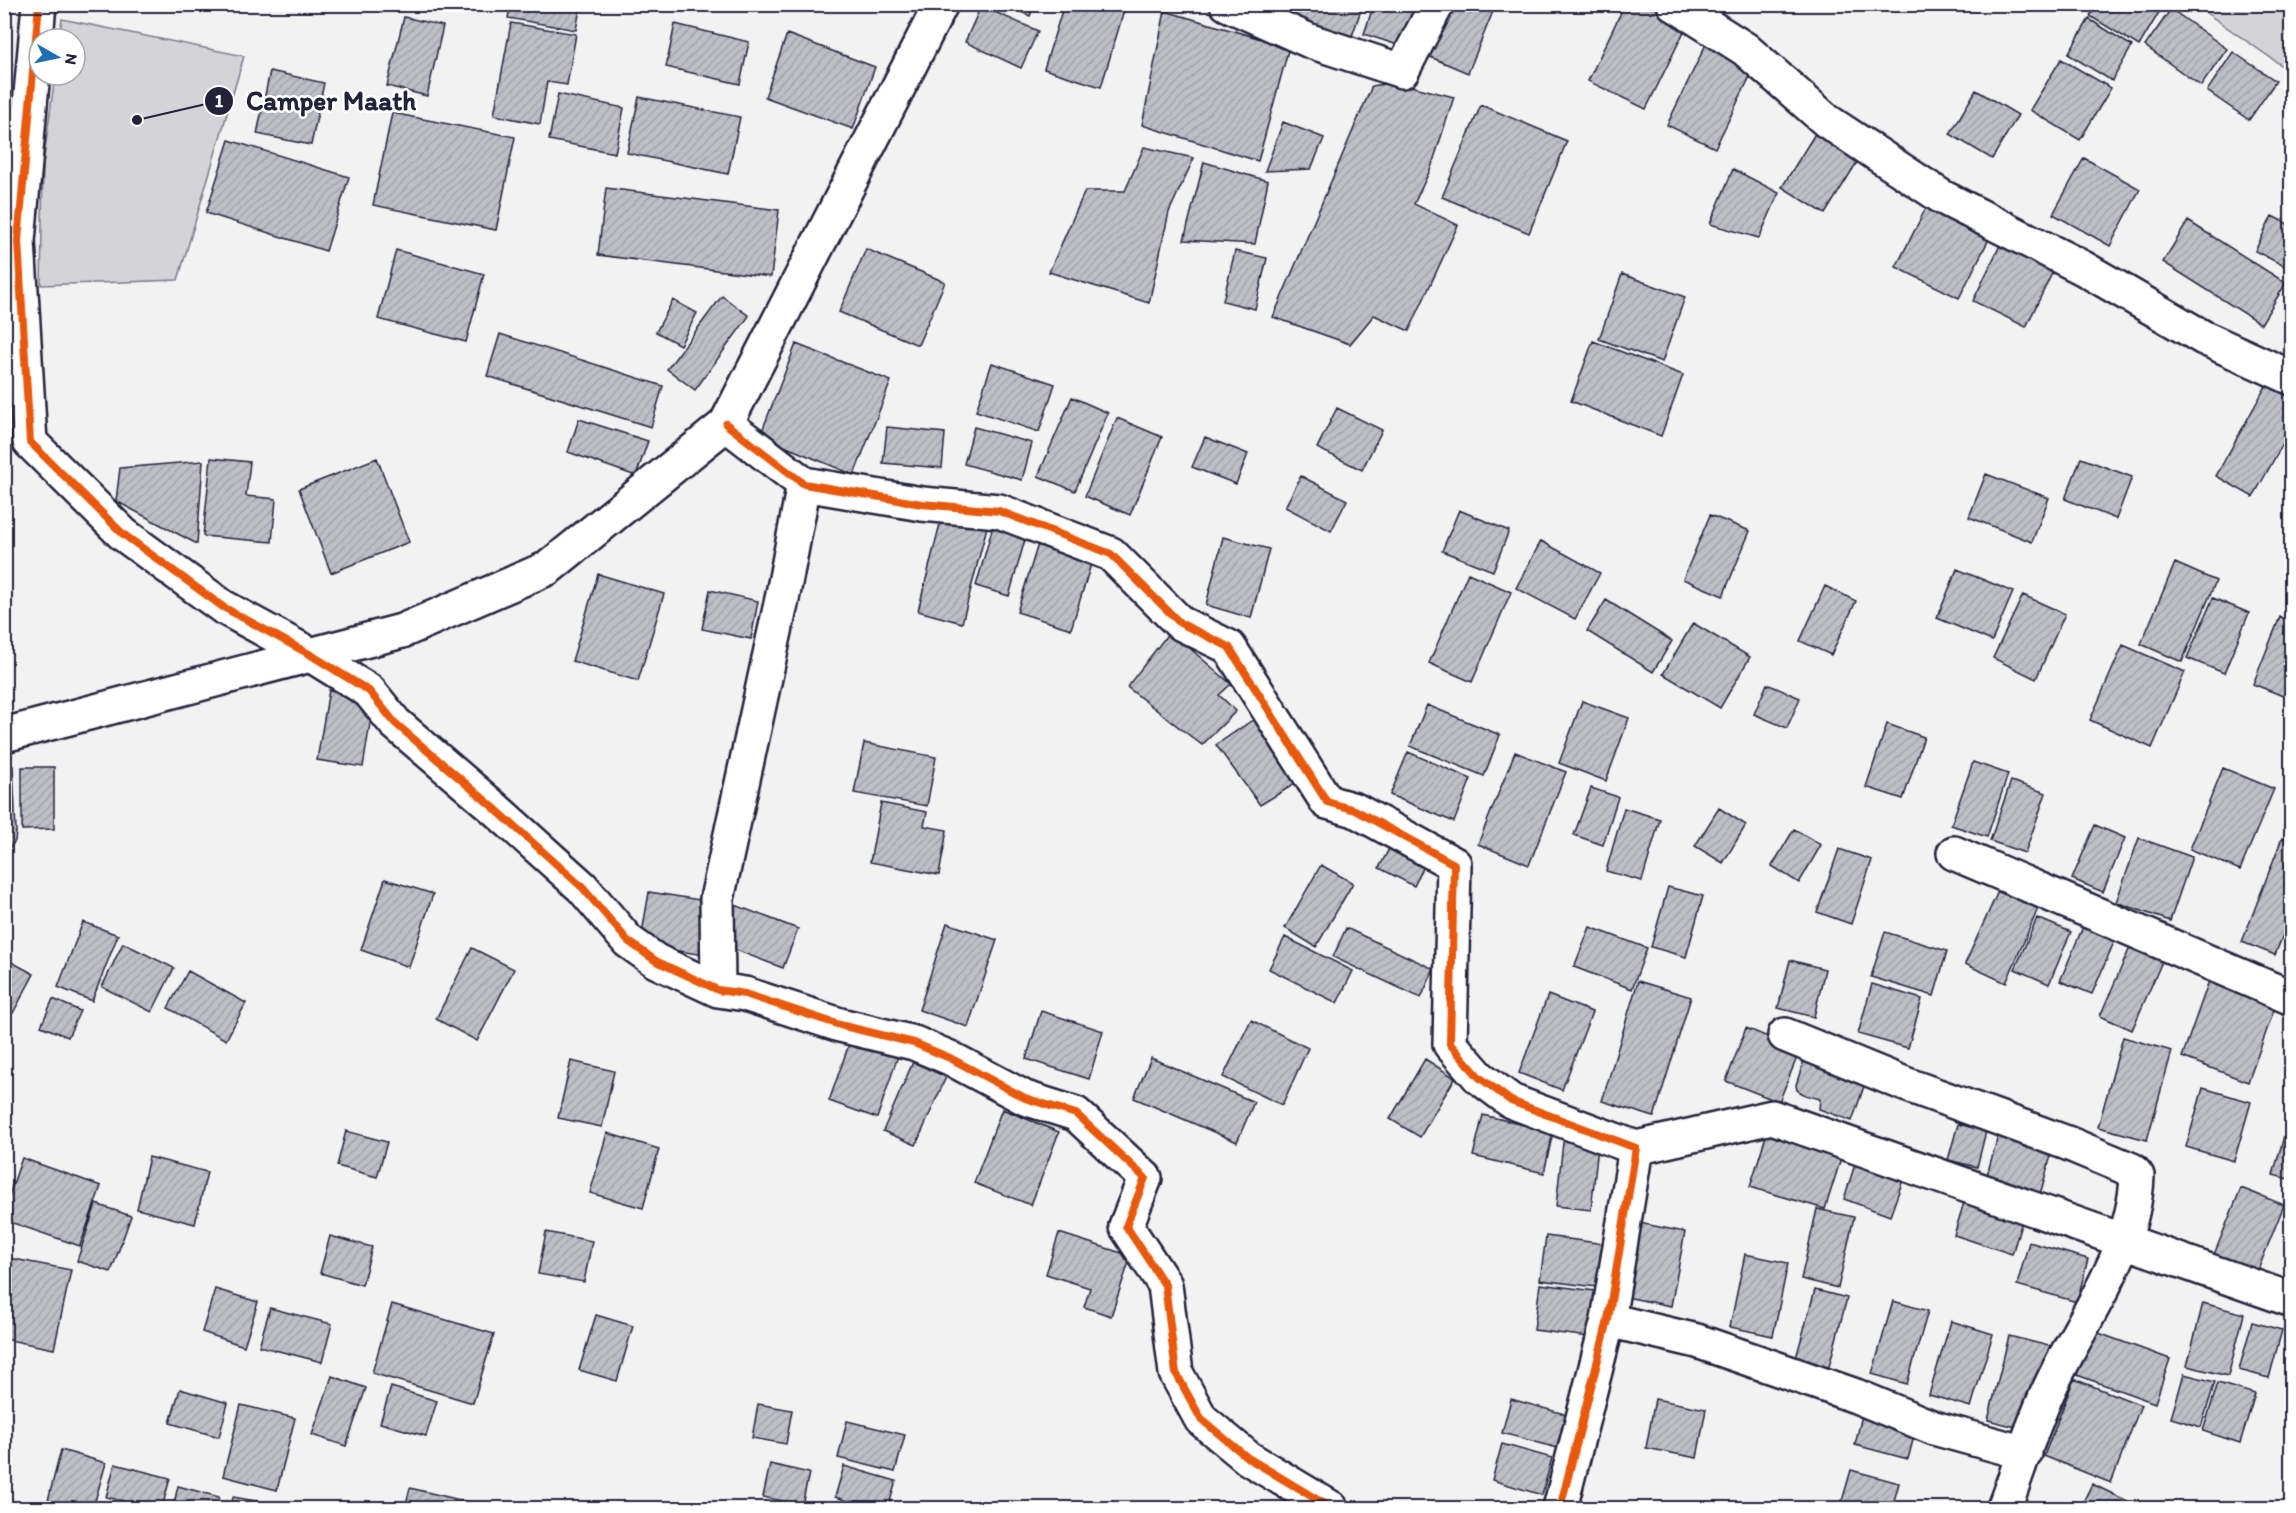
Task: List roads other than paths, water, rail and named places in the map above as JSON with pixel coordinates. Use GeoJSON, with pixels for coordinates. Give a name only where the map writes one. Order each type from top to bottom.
{"type":"FeatureCollection","features":[{"type":"Feature","properties":{"kind":"street"},"geometry":{"type":"LineString","coordinates":[[39,4],[18,241],[30,442],[123,534],[223,607],[312,655],[369,691],[395,723],[582,887],[628,941],[656,961],[718,990],[746,994],[840,1025],[914,1043],[950,1058],[1025,1098],[1076,1114],[1145,1178],[1126,1226],[1165,1285],[1176,1373],[1201,1419],[1248,1458],[1331,1509]]}},
{"type":"Feature","properties":{"kind":"street"},"geometry":{"type":"LineString","coordinates":[[4,735],[402,631],[548,568],[726,424],[941,4]]}},
{"type":"Feature","properties":{"kind":"street"},"geometry":{"type":"LineString","coordinates":[[1227,4],[1310,41],[1402,71],[1437,4]]}},
{"type":"Feature","properties":{"kind":"street"},"geometry":{"type":"LineString","coordinates":[[1674,4],[1745,49],[1827,121],[1942,197],[2083,268],[2204,338],[2292,378]]}},
{"type":"Feature","properties":{"kind":"street"},"geometry":{"type":"LineString","coordinates":[[726,424],[804,484],[922,504],[999,511],[1111,554],[1180,623],[1229,647],[1327,802],[1355,810],[1454,864],[1450,1044],[1479,1077],[1511,1101],[1636,1148],[1772,1117],[2292,1300]]}},
{"type":"Feature","properties":{"kind":"street"},"geometry":{"type":"LineString","coordinates":[[718,990],[717,899],[782,598],[804,484]]}},
{"type":"Feature","properties":{"kind":"street"},"geometry":{"type":"LineString","coordinates":[[1954,853],[2292,998]]}},
{"type":"Feature","properties":{"kind":"street"},"geometry":{"type":"LineString","coordinates":[[1785,1035],[1905,1084],[2067,1143],[2132,1170],[2137,1176],[2137,1188],[2124,1241],[2109,1278],[2052,1382],[2004,1509]]}},
{"type":"Feature","properties":{"kind":"street"},"geometry":{"type":"LineString","coordinates":[[1560,1509],[1608,1320],[1636,1148]]}},
{"type":"Feature","properties":{"kind":"street"},"geometry":{"type":"LineString","coordinates":[[1608,1320],[1697,1341],[1856,1396],[1934,1428],[2025,1453]]}},
{"type":"Feature","properties":{"kind":"place","name":"Camper Maath"},"geometry":{"type":"Point","coordinates":[137,120]}}]}
